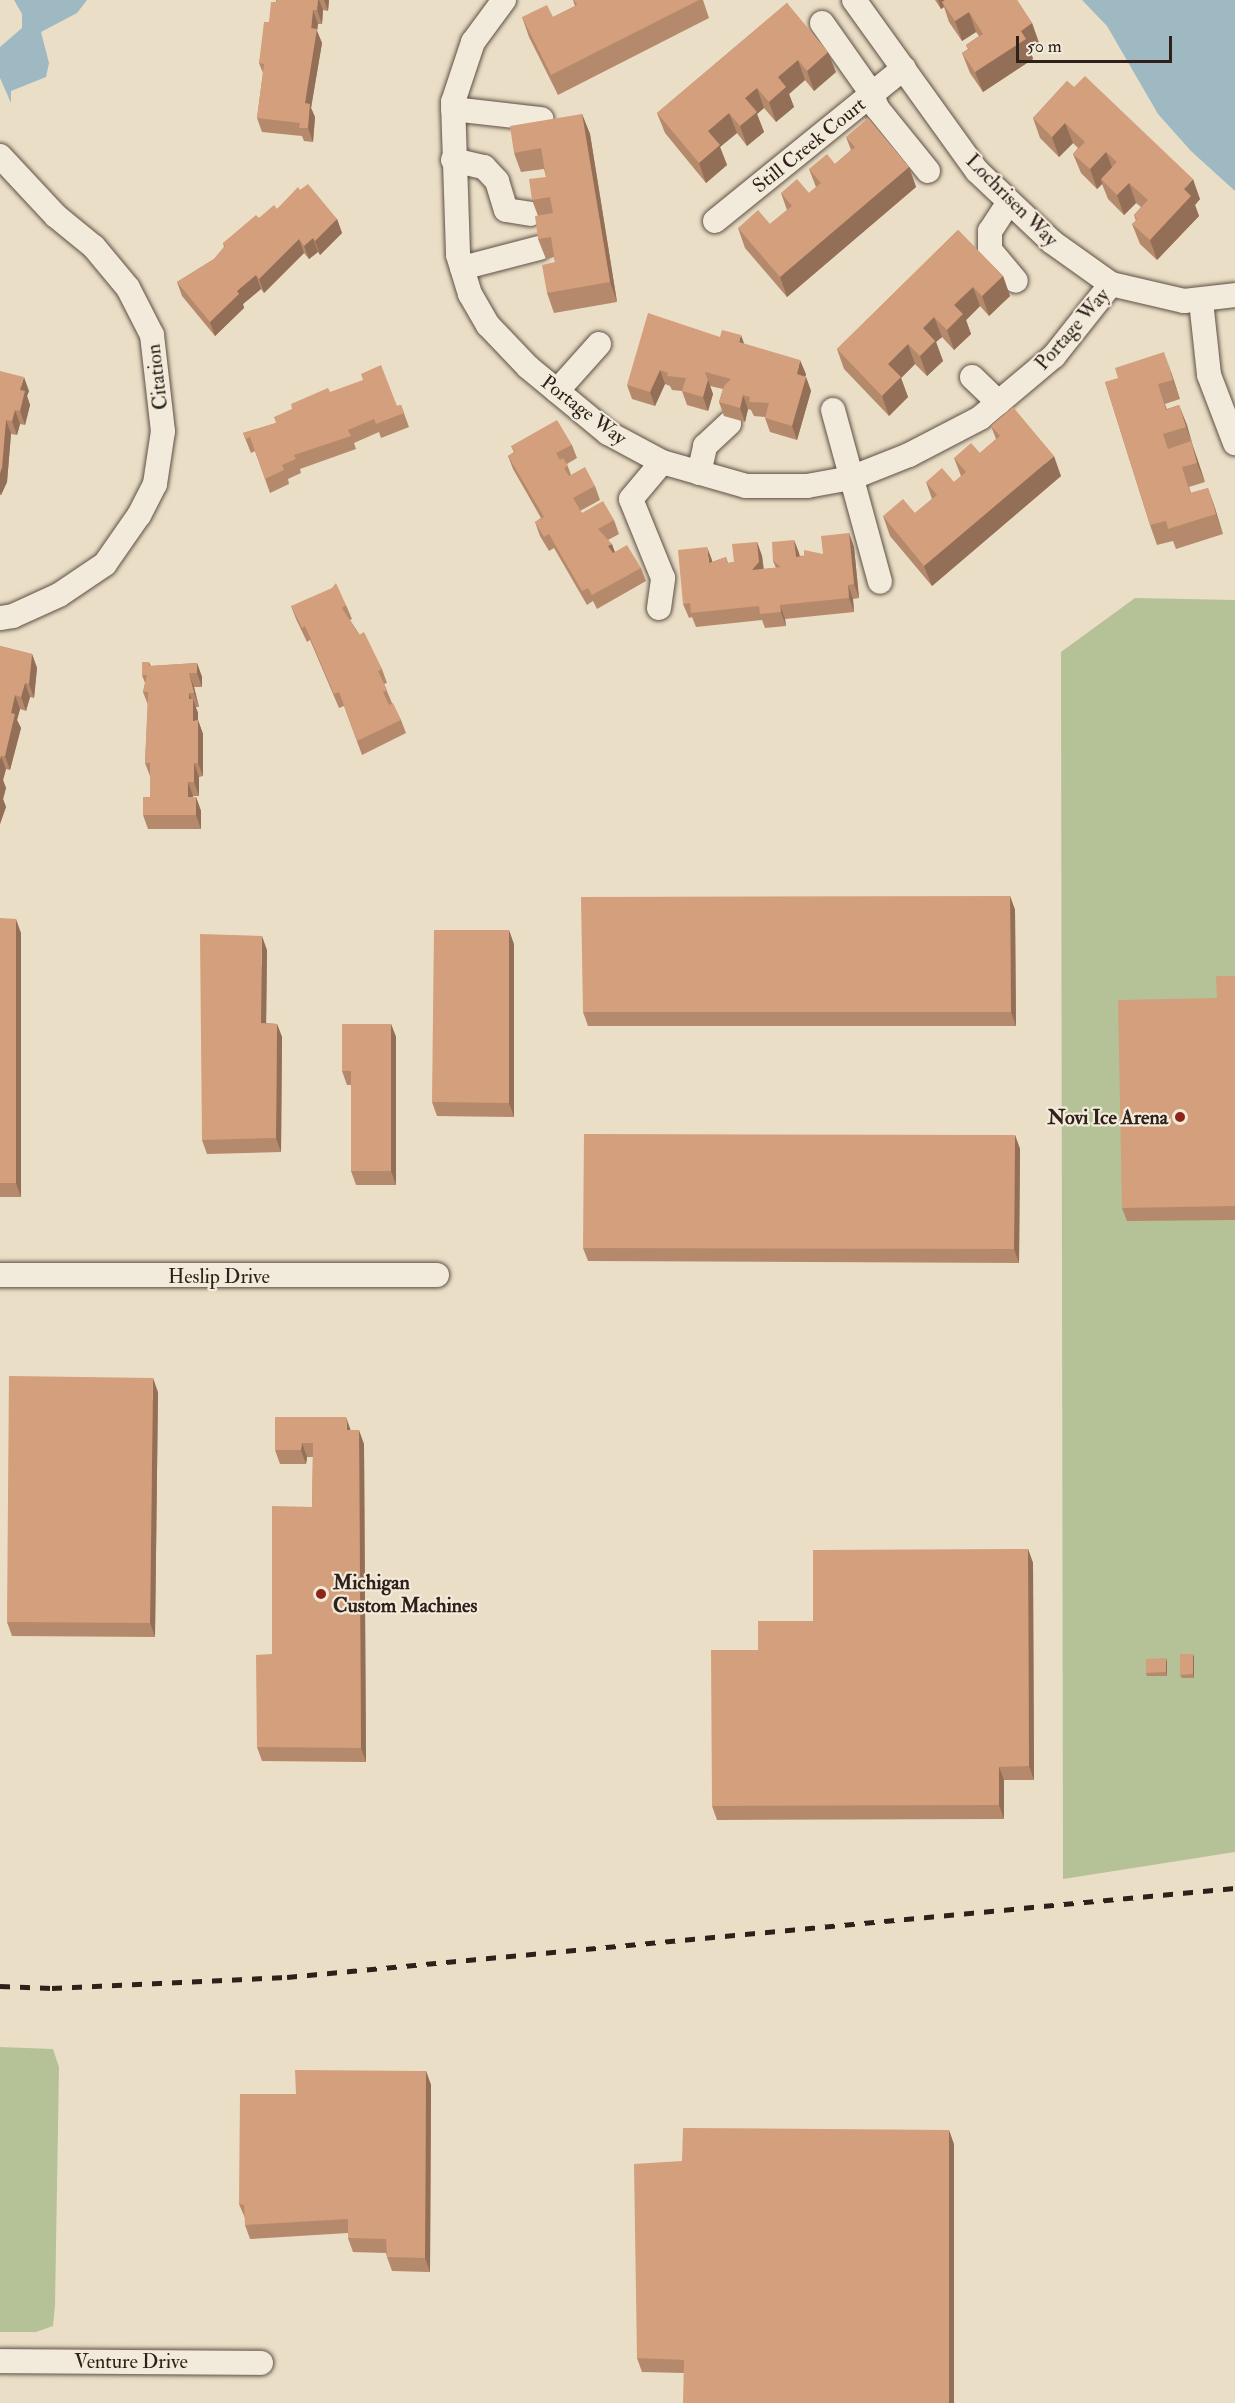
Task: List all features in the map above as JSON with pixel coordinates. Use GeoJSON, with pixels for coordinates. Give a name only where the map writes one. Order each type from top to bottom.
{"type":"FeatureCollection","features":[{"type":"Feature","properties":{"kind":"street","name":"Portage Way"},"geometry":{"type":"LineString","coordinates":[[504,0],[473,42],[453,109],[454,203],[462,268],[470,294],[488,325],[557,391],[608,433],[662,462],[746,486],[807,486],[850,478],[909,455],[980,418],[999,403],[1054,356],[1111,284]]}},
{"type":"Feature","properties":{"kind":"street","name":"Lochrisen Way"},"geometry":{"type":"LineString","coordinates":[[854,0],[977,171],[1052,242],[1111,284],[1184,301],[1201,301],[1235,295]]}},
{"type":"Feature","properties":{"kind":"street"},"geometry":{"type":"LineString","coordinates":[[822,23],[872,94],[877,108],[928,171]]}},
{"type":"Feature","properties":{"kind":"street","name":"Still Creek Court"},"geometry":{"type":"LineString","coordinates":[[714,221],[904,68]]}},
{"type":"Feature","properties":{"kind":"street"},"geometry":{"type":"LineString","coordinates":[[453,109],[542,119]]}},
{"type":"Feature","properties":{"kind":"street","name":"Citation"},"geometry":{"type":"LineString","coordinates":[[0,156],[56,216],[101,256],[128,288],[153,335],[163,431],[155,484],[105,564],[59,595],[13,616],[0,618]]}},
{"type":"Feature","properties":{"kind":"street"},"geometry":{"type":"LineString","coordinates":[[453,160],[484,167],[496,181],[506,210],[531,213]]}},
{"type":"Feature","properties":{"kind":"street"},"geometry":{"type":"LineString","coordinates":[[1009,202],[990,231],[990,250],[1016,281]]}},
{"type":"Feature","properties":{"kind":"street"},"geometry":{"type":"LineString","coordinates":[[462,268],[539,248]]}},
{"type":"Feature","properties":{"kind":"street"},"geometry":{"type":"LineString","coordinates":[[1201,301],[1209,375],[1235,443]]}},
{"type":"Feature","properties":{"kind":"street"},"geometry":{"type":"LineString","coordinates":[[557,391],[599,344]]}},
{"type":"Feature","properties":{"kind":"street"},"geometry":{"type":"LineString","coordinates":[[972,377],[999,403]]}},
{"type":"Feature","properties":{"kind":"street"},"geometry":{"type":"LineString","coordinates":[[833,410],[880,582]]}},
{"type":"Feature","properties":{"kind":"street"},"geometry":{"type":"LineString","coordinates":[[699,473],[705,446],[729,424]]}},
{"type":"Feature","properties":{"kind":"street"},"geometry":{"type":"LineString","coordinates":[[659,608],[663,578],[631,499],[662,462]]}},
{"type":"Feature","properties":{"kind":"street","name":"Heslip Drive"},"geometry":{"type":"LineString","coordinates":[[0,1275],[437,1275]]}},
{"type":"Feature","properties":{"kind":"street","name":"Venture Drive"},"geometry":{"type":"LineString","coordinates":[[0,2361],[261,2363]]}},
{"type":"Feature","properties":{"kind":"green space"},"geometry":{"type":"Polygon","coordinates":[[[1135,598],[1235,600],[1235,1852],[1063,1879],[1061,652],[1135,598]]]}},
{"type":"Feature","properties":{"kind":"green space"},"geometry":{"type":"Polygon","coordinates":[[[0,2047],[53,2049],[59,2067],[55,2305],[53,2326],[36,2332],[0,2332],[0,2047]]]}},
{"type":"Feature","properties":{"kind":"water"},"geometry":{"type":"Polygon","coordinates":[[[14,0],[87,0],[77,13],[41,32],[49,63],[46,77],[11,91],[11,103],[0,78],[0,47],[22,28],[22,14],[14,0]]]}},
{"type":"Feature","properties":{"kind":"water"},"geometry":{"type":"Polygon","coordinates":[[[1082,0],[1235,0],[1235,191],[1191,151],[1158,114],[1107,26],[1082,0]]]}},
{"type":"Feature","properties":{"kind":"building"},"geometry":{"type":"Polygon","coordinates":[[[318,0],[317,10],[313,10],[311,28],[317,29],[305,103],[310,104],[308,128],[299,128],[300,123],[257,118],[264,64],[259,63],[264,22],[269,22],[271,2],[318,0]]]}},
{"type":"Feature","properties":{"kind":"building"},"geometry":{"type":"Polygon","coordinates":[[[574,0],[699,0],[551,75],[522,17],[547,5],[553,17],[577,5],[574,0]]]}},
{"type":"Feature","properties":{"kind":"building"},"geometry":{"type":"Polygon","coordinates":[[[945,0],[1017,0],[1032,23],[1021,31],[1026,39],[975,72],[962,53],[969,49],[966,45],[983,34],[969,12],[955,21],[942,2],[945,0]]]}},
{"type":"Feature","properties":{"kind":"building"},"geometry":{"type":"Polygon","coordinates":[[[787,3],[828,52],[807,71],[798,60],[778,77],[786,87],[769,102],[757,88],[745,98],[757,112],[740,126],[729,113],[708,131],[720,145],[699,163],[657,113],[787,3]]]}},
{"type":"Feature","properties":{"kind":"building"},"geometry":{"type":"Polygon","coordinates":[[[1085,76],[1193,179],[1184,189],[1191,196],[1150,240],[1132,224],[1137,219],[1134,215],[1148,200],[1129,183],[1117,195],[1101,179],[1117,162],[1106,152],[1090,169],[1073,154],[1085,142],[1065,123],[1052,137],[1033,118],[1067,81],[1074,87],[1085,76]]]}},
{"type":"Feature","properties":{"kind":"building"},"geometry":{"type":"Polygon","coordinates":[[[582,114],[610,282],[547,293],[542,265],[555,262],[551,237],[538,239],[535,216],[553,213],[550,197],[532,200],[529,179],[546,177],[541,148],[514,153],[510,126],[582,114]]]}},
{"type":"Feature","properties":{"kind":"building"},"geometry":{"type":"Polygon","coordinates":[[[868,118],[909,167],[780,277],[738,228],[758,210],[770,224],[792,206],[781,193],[797,179],[809,193],[821,183],[809,169],[827,154],[835,164],[855,147],[846,137],[868,118]]]}},
{"type":"Feature","properties":{"kind":"building"},"geometry":{"type":"Polygon","coordinates":[[[308,184],[337,219],[315,241],[313,238],[304,246],[299,239],[259,279],[256,275],[237,291],[239,294],[210,322],[177,282],[214,259],[225,246],[223,243],[256,215],[259,218],[274,205],[277,209],[298,187],[300,190],[308,184]]]}},
{"type":"Feature","properties":{"kind":"building"},"geometry":{"type":"Polygon","coordinates":[[[958,230],[1003,276],[982,296],[973,287],[954,305],[963,314],[947,330],[934,317],[923,328],[935,341],[920,356],[908,344],[888,364],[901,377],[882,396],[837,349],[958,230]]]}},
{"type":"Feature","properties":{"kind":"building"},"geometry":{"type":"Polygon","coordinates":[[[648,313],[720,337],[722,330],[741,335],[739,342],[800,360],[797,374],[806,377],[792,426],[765,418],[769,403],[749,402],[750,397],[743,395],[740,408],[719,402],[724,386],[731,379],[705,372],[708,380],[703,397],[682,391],[686,378],[667,376],[668,373],[660,370],[650,392],[627,385],[648,313]]]}},
{"type":"Feature","properties":{"kind":"building"},"geometry":{"type":"Polygon","coordinates":[[[1164,352],[1173,380],[1158,384],[1166,410],[1179,405],[1186,427],[1163,434],[1168,449],[1191,441],[1197,463],[1182,467],[1190,493],[1208,488],[1216,514],[1168,529],[1166,521],[1150,525],[1105,382],[1118,378],[1115,368],[1164,352]]]}},
{"type":"Feature","properties":{"kind":"building"},"geometry":{"type":"Polygon","coordinates":[[[381,365],[397,406],[401,405],[404,413],[376,424],[374,419],[348,430],[351,436],[294,455],[296,459],[282,465],[284,470],[265,479],[250,437],[246,439],[243,433],[276,423],[274,417],[292,409],[291,404],[328,388],[330,392],[363,380],[361,374],[381,365]]]}},
{"type":"Feature","properties":{"kind":"building"},"geometry":{"type":"Polygon","coordinates":[[[0,371],[24,377],[20,390],[25,391],[20,411],[15,410],[12,421],[6,420],[0,473],[0,371]]]}},
{"type":"Feature","properties":{"kind":"building"},"geometry":{"type":"Polygon","coordinates":[[[1013,407],[1054,456],[924,566],[883,516],[903,499],[915,513],[937,495],[926,482],[942,468],[954,482],[966,472],[954,458],[971,443],[980,453],[1000,436],[991,426],[1013,407]]]}},
{"type":"Feature","properties":{"kind":"building"},"geometry":{"type":"Polygon","coordinates":[[[557,420],[572,445],[556,453],[560,460],[563,458],[568,466],[564,468],[569,476],[585,467],[595,486],[573,498],[582,513],[603,501],[614,520],[598,529],[612,544],[608,546],[613,553],[627,545],[641,568],[592,595],[588,588],[582,591],[549,534],[544,537],[535,522],[544,517],[508,456],[515,452],[511,446],[557,420]]]}},
{"type":"Feature","properties":{"kind":"building"},"geometry":{"type":"Polygon","coordinates":[[[849,533],[854,584],[848,585],[849,598],[780,605],[781,612],[760,614],[759,606],[691,613],[690,603],[683,604],[678,550],[707,547],[709,563],[726,557],[727,563],[734,562],[732,544],[757,542],[759,562],[752,570],[781,567],[773,561],[772,542],[794,540],[796,557],[804,556],[804,550],[823,554],[821,536],[849,533]]]}},
{"type":"Feature","properties":{"kind":"building"},"geometry":{"type":"Polygon","coordinates":[[[336,583],[346,605],[342,608],[359,635],[364,632],[382,669],[378,671],[387,690],[383,692],[389,705],[393,703],[401,720],[357,741],[339,692],[334,694],[305,626],[302,628],[291,606],[332,588],[336,583]]]}},
{"type":"Feature","properties":{"kind":"building"},"geometry":{"type":"Polygon","coordinates":[[[0,646],[32,654],[29,684],[25,683],[21,697],[15,695],[11,713],[15,714],[5,756],[1,756],[0,759],[0,646]]]}},
{"type":"Feature","properties":{"kind":"building"},"geometry":{"type":"Polygon","coordinates":[[[142,662],[149,662],[149,666],[197,663],[197,673],[189,673],[194,693],[189,693],[189,699],[193,699],[193,721],[198,720],[198,763],[194,763],[194,782],[188,782],[188,797],[196,797],[196,815],[143,815],[143,797],[150,797],[150,763],[145,763],[148,692],[143,692],[147,675],[142,675],[142,662]]]}},
{"type":"Feature","properties":{"kind":"building"},"geometry":{"type":"Polygon","coordinates":[[[1010,896],[1011,1012],[583,1012],[581,897],[1010,896]]]}},
{"type":"Feature","properties":{"kind":"building"},"geometry":{"type":"Polygon","coordinates":[[[0,918],[16,919],[16,1183],[0,1183],[0,918]]]}},
{"type":"Feature","properties":{"kind":"building"},"geometry":{"type":"Polygon","coordinates":[[[434,930],[509,930],[509,1103],[432,1102],[434,930]]]}},
{"type":"Feature","properties":{"kind":"building"},"geometry":{"type":"Polygon","coordinates":[[[200,934],[262,936],[261,1023],[277,1024],[276,1138],[202,1140],[200,934]]]}},
{"type":"Feature","properties":{"kind":"building","name":"Novi Ice Arena"},"geometry":{"type":"Polygon","coordinates":[[[1216,976],[1235,976],[1235,1206],[1122,1208],[1118,1000],[1217,998],[1216,976]]]}},
{"type":"Feature","properties":{"kind":"building"},"geometry":{"type":"Polygon","coordinates":[[[342,1024],[391,1024],[391,1171],[351,1171],[351,1071],[342,1071],[342,1024]]]}},
{"type":"Feature","properties":{"kind":"building"},"geometry":{"type":"Polygon","coordinates":[[[584,1134],[1015,1135],[1014,1249],[583,1248],[584,1134]]]}},
{"type":"Feature","properties":{"kind":"building"},"geometry":{"type":"Polygon","coordinates":[[[9,1376],[153,1378],[150,1623],[7,1622],[9,1376]]]}},
{"type":"Feature","properties":{"kind":"building","name":"Michigan Custom Machines"},"geometry":{"type":"Polygon","coordinates":[[[275,1417],[346,1417],[347,1430],[359,1430],[361,1748],[257,1747],[256,1655],[272,1654],[272,1506],[312,1507],[313,1443],[302,1443],[301,1450],[275,1450],[275,1417]]]}},
{"type":"Feature","properties":{"kind":"building"},"geometry":{"type":"Polygon","coordinates":[[[1028,1549],[1029,1766],[999,1767],[999,1805],[712,1806],[711,1650],[758,1650],[758,1621],[813,1621],[813,1550],[1028,1549]]]}},
{"type":"Feature","properties":{"kind":"building"},"geometry":{"type":"Polygon","coordinates":[[[1180,1654],[1193,1654],[1193,1674],[1180,1675],[1180,1654]]]}},
{"type":"Feature","properties":{"kind":"building"},"geometry":{"type":"Polygon","coordinates":[[[1166,1658],[1166,1672],[1146,1673],[1146,1659],[1166,1658]]]}},
{"type":"Feature","properties":{"kind":"building"},"geometry":{"type":"Polygon","coordinates":[[[295,2070],[426,2071],[425,2258],[387,2257],[386,2239],[348,2238],[348,2219],[245,2225],[244,2205],[239,2204],[240,2094],[296,2094],[295,2070]]]}},
{"type":"Feature","properties":{"kind":"building"},"geometry":{"type":"Polygon","coordinates":[[[683,2128],[949,2130],[949,2403],[683,2403],[684,2360],[637,2358],[634,2164],[682,2161],[683,2128]]]}},
{"type":"Feature","properties":{"kind":"railway"},"geometry":{"type":"LineString","coordinates":[[0,1986],[52,1988],[287,1977],[1235,1888]]}},
{"type":"Feature","properties":{"kind":"place","name":"Novi Ice Arena"},"geometry":{"type":"Point","coordinates":[1180,1117]}},
{"type":"Feature","properties":{"kind":"place","name":"Michigan Custom Machines"},"geometry":{"type":"Point","coordinates":[321,1594]}}]}
